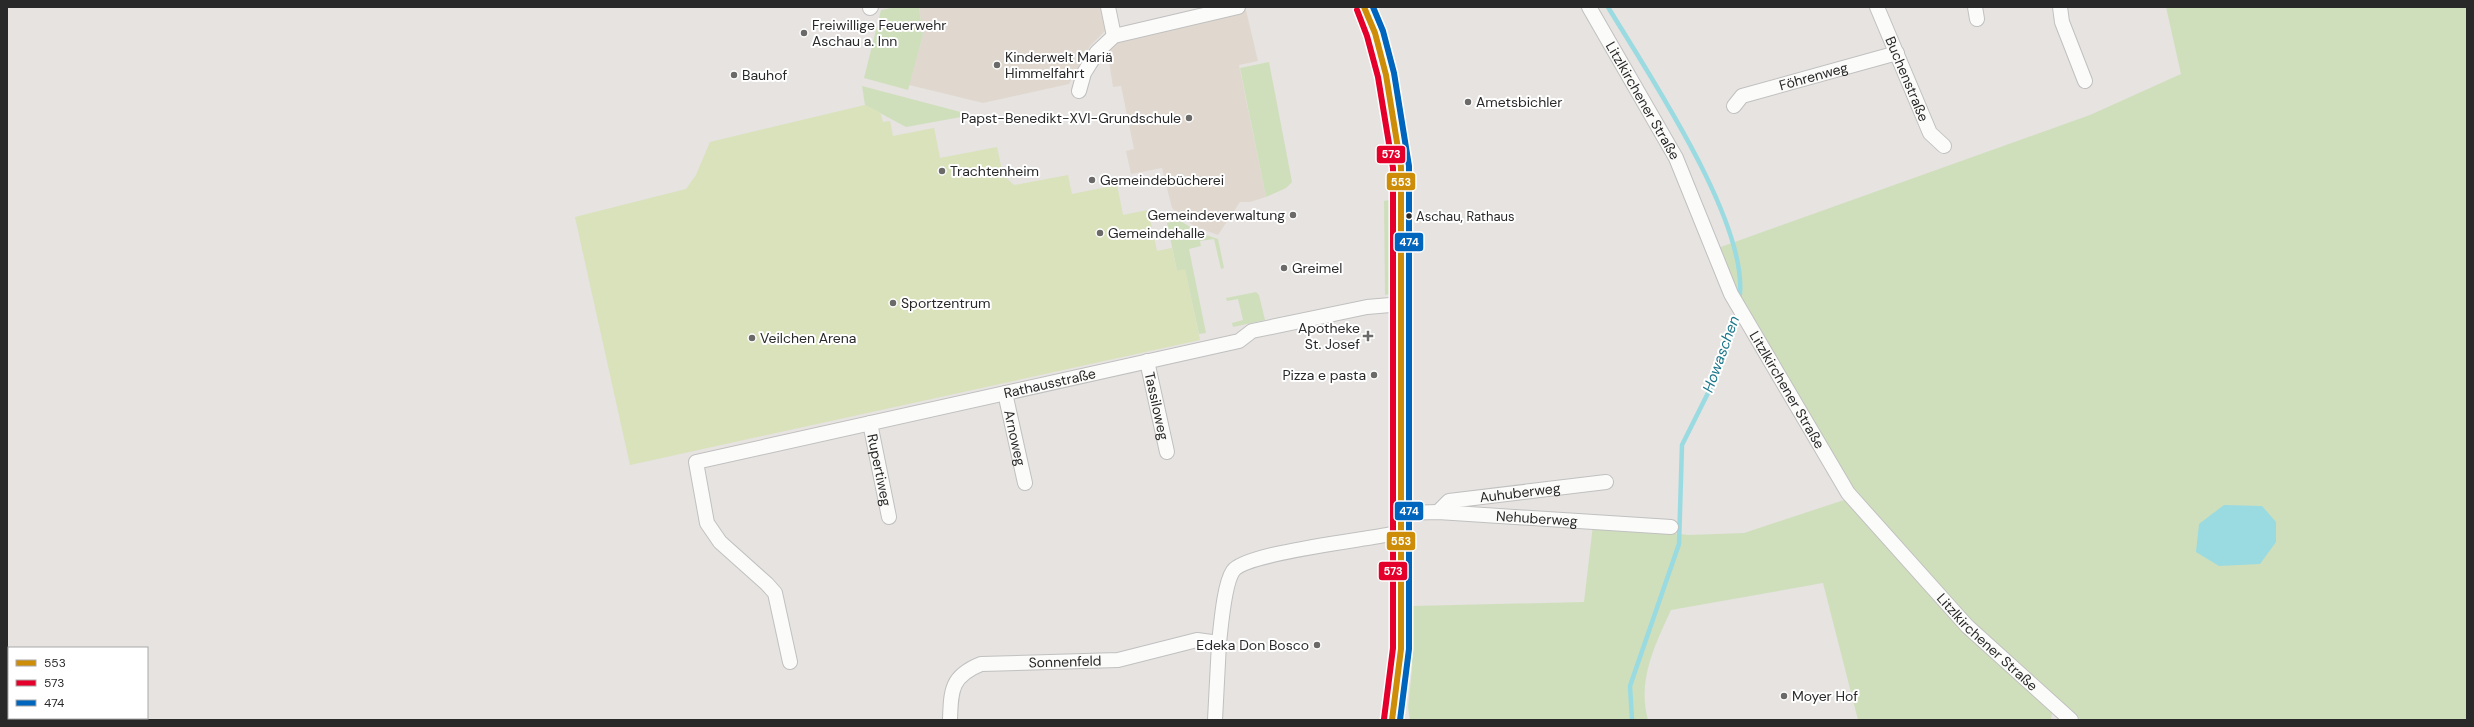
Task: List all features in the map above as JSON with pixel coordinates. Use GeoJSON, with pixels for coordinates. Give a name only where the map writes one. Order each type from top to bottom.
{"type":"FeatureCollection","features":[{"type":"Feature","properties":{"kind":"main road"},"geometry":{"type":"LineString","coordinates":[[1364,7],[1375,33],[1384,67],[1401,167],[1401,649],[1393,720]]}},
{"type":"Feature","properties":{"kind":"street"},"geometry":{"type":"LineString","coordinates":[[1108,7],[1114,36]]}},
{"type":"Feature","properties":{"kind":"street"},"geometry":{"type":"LineString","coordinates":[[1079,91],[1084,73],[1098,52],[1114,36],[1238,7]]}},
{"type":"Feature","properties":{"kind":"street","name":"Litzlkirchener Straße"},"geometry":{"type":"LineString","coordinates":[[1589,7],[1676,158],[1730,294],[1749,322],[1848,493],[1967,626],[2067,719]]}},
{"type":"Feature","properties":{"kind":"street","name":"Buchenstraße"},"geometry":{"type":"LineString","coordinates":[[1877,7],[1930,133],[1944,146]]}},
{"type":"Feature","properties":{"kind":"street"},"geometry":{"type":"LineString","coordinates":[[2060,7],[2062,22],[2085,81]]}},
{"type":"Feature","properties":{"kind":"street","name":"Föhrenweg"},"geometry":{"type":"LineString","coordinates":[[1734,106],[1742,96],[1897,53]]}},
{"type":"Feature","properties":{"kind":"street","name":"Rathausstraße"},"geometry":{"type":"LineString","coordinates":[[790,662],[775,593],[720,542],[706,523],[696,462],[1239,340],[1252,331],[1367,307],[1402,304]]}},
{"type":"Feature","properties":{"kind":"street","name":"Tassiloweg"},"geometry":{"type":"LineString","coordinates":[[1147,361],[1167,452]]}},
{"type":"Feature","properties":{"kind":"street","name":"Arnoweg"},"geometry":{"type":"LineString","coordinates":[[1005,393],[1025,483]]}},
{"type":"Feature","properties":{"kind":"street","name":"Rupertiweg"},"geometry":{"type":"LineString","coordinates":[[870,423],[889,517]]}},
{"type":"Feature","properties":{"kind":"street","name":"Auhuberweg"},"geometry":{"type":"LineString","coordinates":[[1438,512],[1449,501],[1606,482]]}},
{"type":"Feature","properties":{"kind":"street","name":"Nehuberweg"},"geometry":{"type":"LineString","coordinates":[[1402,513],[1438,512],[1672,527]]}},
{"type":"Feature","properties":{"kind":"street"},"geometry":{"type":"LineString","coordinates":[[1215,720],[1219,643],[1229,579],[1236,567],[1242,563],[1272,555],[1391,534],[1402,534]]}},
{"type":"Feature","properties":{"kind":"street","name":"Sonnenfeld"},"geometry":{"type":"LineString","coordinates":[[950,720],[954,684],[963,673],[981,664],[1118,660],[1198,640],[1219,643]]}},
{"type":"Feature","properties":{"kind":"shaded area","name":"Kinderwelt Mariä Himmelfahrt"},"geometry":{"type":"Polygon","coordinates":[[[919,7],[1104,7],[1108,28],[1090,46],[1069,84],[983,103],[909,85],[923,35],[919,7]]]}},
{"type":"Feature","properties":{"kind":"shaded area","name":"Papst-Benedikt-XVI-Grundschule"},"geometry":{"type":"Polygon","coordinates":[[[1246,10],[1258,61],[1239,65],[1266,197],[1250,202],[1240,202],[1218,235],[1194,226],[1172,208],[1162,168],[1131,174],[1126,151],[1134,149],[1121,86],[1113,87],[1108,56],[1111,49],[1122,38],[1246,10]]]}},
{"type":"Feature","properties":{"kind":"green space"},"geometry":{"type":"Polygon","coordinates":[[[896,7],[919,7],[923,35],[908,90],[864,78],[881,10],[896,7]]]}},
{"type":"Feature","properties":{"kind":"green space"},"geometry":{"type":"Polygon","coordinates":[[[2166,7],[2467,7],[2467,720],[2081,720],[1968,619],[1851,490],[1757,323],[1738,297],[1729,278],[1718,248],[2090,115],[2181,74],[2166,7]]]}},
{"type":"Feature","properties":{"kind":"green space"},"geometry":{"type":"Polygon","coordinates":[[[1269,62],[1292,182],[1286,188],[1266,197],[1240,68],[1269,62]]]}},
{"type":"Feature","properties":{"kind":"green space"},"geometry":{"type":"Polygon","coordinates":[[[862,86],[972,115],[906,127],[865,105],[862,86]]]}},
{"type":"Feature","properties":{"kind":"green space","name":"Sportzentrum"},"geometry":{"type":"Polygon","coordinates":[[[865,105],[880,112],[883,122],[890,121],[893,136],[934,128],[940,158],[997,147],[1003,175],[1014,185],[1068,175],[1072,194],[1117,185],[1123,215],[1148,210],[1157,251],[1172,248],[1177,271],[1185,269],[1200,340],[630,465],[575,217],[686,189],[696,175],[710,142],[865,105]]]}},
{"type":"Feature","properties":{"kind":"green space"},"geometry":{"type":"Polygon","coordinates":[[[1390,200],[1391,294],[1385,295],[1384,201],[1390,200]]]}},
{"type":"Feature","properties":{"kind":"green space"},"geometry":{"type":"Polygon","coordinates":[[[1179,220],[1200,233],[1218,239],[1224,268],[1221,269],[1214,239],[1200,241],[1201,246],[1189,249],[1206,333],[1199,334],[1185,270],[1177,271],[1167,223],[1179,220]]]}},
{"type":"Feature","properties":{"kind":"green space"},"geometry":{"type":"Polygon","coordinates":[[[1256,292],[1259,295],[1265,320],[1233,327],[1232,323],[1243,320],[1238,299],[1227,301],[1226,298],[1256,292]]]}},
{"type":"Feature","properties":{"kind":"green space"},"geometry":{"type":"Polygon","coordinates":[[[1844,500],[1961,626],[2047,705],[2052,713],[2051,720],[1858,720],[1823,583],[1671,610],[1659,636],[1646,677],[1645,706],[1648,720],[1410,720],[1408,707],[1412,670],[1413,606],[1584,602],[1593,525],[1689,535],[1744,533],[1844,500]]]}},
{"type":"Feature","properties":{"kind":"green space"},"geometry":{"type":"Polygon","coordinates":[[[1395,574],[1394,655],[1388,698],[1384,702],[1390,656],[1391,585],[1395,574]]]}},
{"type":"Feature","properties":{"kind":"water"},"geometry":{"type":"Polygon","coordinates":[[[2224,505],[2262,506],[2276,522],[2276,542],[2260,564],[2219,566],[2196,552],[2199,524],[2224,505]]]}},
{"type":"Feature","properties":{"kind":"waterway","name":"Howaschen"},"geometry":{"type":"LineString","coordinates":[[1608,7],[1670,109],[1714,193],[1730,233],[1739,270],[1739,301]]}},
{"type":"Feature","properties":{"kind":"waterway","name":"Howaschen"},"geometry":{"type":"LineString","coordinates":[[1632,720],[1630,686],[1679,544],[1682,445],[1718,373],[1734,329],[1737,312]]}},
{"type":"Feature","properties":{"kind":"transit line","name":"553"},"geometry":{"type":"LineString","coordinates":[[1364,7],[1375,33],[1386,75],[1401,167],[1401,649],[1392,720]]}},
{"type":"Feature","properties":{"kind":"transit line","name":"474"},"geometry":{"type":"LineString","coordinates":[[1373,7],[1383,31],[1394,73],[1409,166],[1409,649],[1400,720]]}},
{"type":"Feature","properties":{"kind":"transit line","name":"573"},"geometry":{"type":"LineString","coordinates":[[1357,10],[1367,36],[1378,77],[1393,168],[1393,648],[1384,719]]}},
{"type":"Feature","properties":{"kind":"place","name":"Freiwillige Feuerwehr Aschau a. Inn"},"geometry":{"type":"Point","coordinates":[804,33]}},
{"type":"Feature","properties":{"kind":"place","name":"Kinderwelt Mariä Himmelfahrt"},"geometry":{"type":"Point","coordinates":[997,65]}},
{"type":"Feature","properties":{"kind":"place","name":"Bauhof"},"geometry":{"type":"Point","coordinates":[734,75]}},
{"type":"Feature","properties":{"kind":"place","name":"Ametsbichler"},"geometry":{"type":"Point","coordinates":[1468,102]}},
{"type":"Feature","properties":{"kind":"place","name":"Papst-Benedikt-XVI-Grundschule"},"geometry":{"type":"Point","coordinates":[1189,118]}},
{"type":"Feature","properties":{"kind":"place","name":"Trachtenheim"},"geometry":{"type":"Point","coordinates":[942,171]}},
{"type":"Feature","properties":{"kind":"place","name":"Gemeindebücherei"},"geometry":{"type":"Point","coordinates":[1092,180]}},
{"type":"Feature","properties":{"kind":"place","name":"Gemeindeverwaltung"},"geometry":{"type":"Point","coordinates":[1293,215]}},
{"type":"Feature","properties":{"kind":"place","name":"Aschau, Rathaus"},"geometry":{"type":"Point","coordinates":[1409,216]}},
{"type":"Feature","properties":{"kind":"place","name":"Gemeindehalle"},"geometry":{"type":"Point","coordinates":[1100,233]}},
{"type":"Feature","properties":{"kind":"place","name":"Greimel"},"geometry":{"type":"Point","coordinates":[1284,268]}},
{"type":"Feature","properties":{"kind":"place","name":"Sportzentrum"},"geometry":{"type":"Point","coordinates":[893,303]}},
{"type":"Feature","properties":{"kind":"place","name":"Apotheke St. Josef"},"geometry":{"type":"Point","coordinates":[1368,336]}},
{"type":"Feature","properties":{"kind":"place","name":"Veilchen Arena"},"geometry":{"type":"Point","coordinates":[752,338]}},
{"type":"Feature","properties":{"kind":"place","name":"Pizza e pasta"},"geometry":{"type":"Point","coordinates":[1374,375]}},
{"type":"Feature","properties":{"kind":"place","name":"Edeka Don Bosco"},"geometry":{"type":"Point","coordinates":[1317,645]}},
{"type":"Feature","properties":{"kind":"place","name":"Moyer Hof"},"geometry":{"type":"Point","coordinates":[1784,696]}}]}
